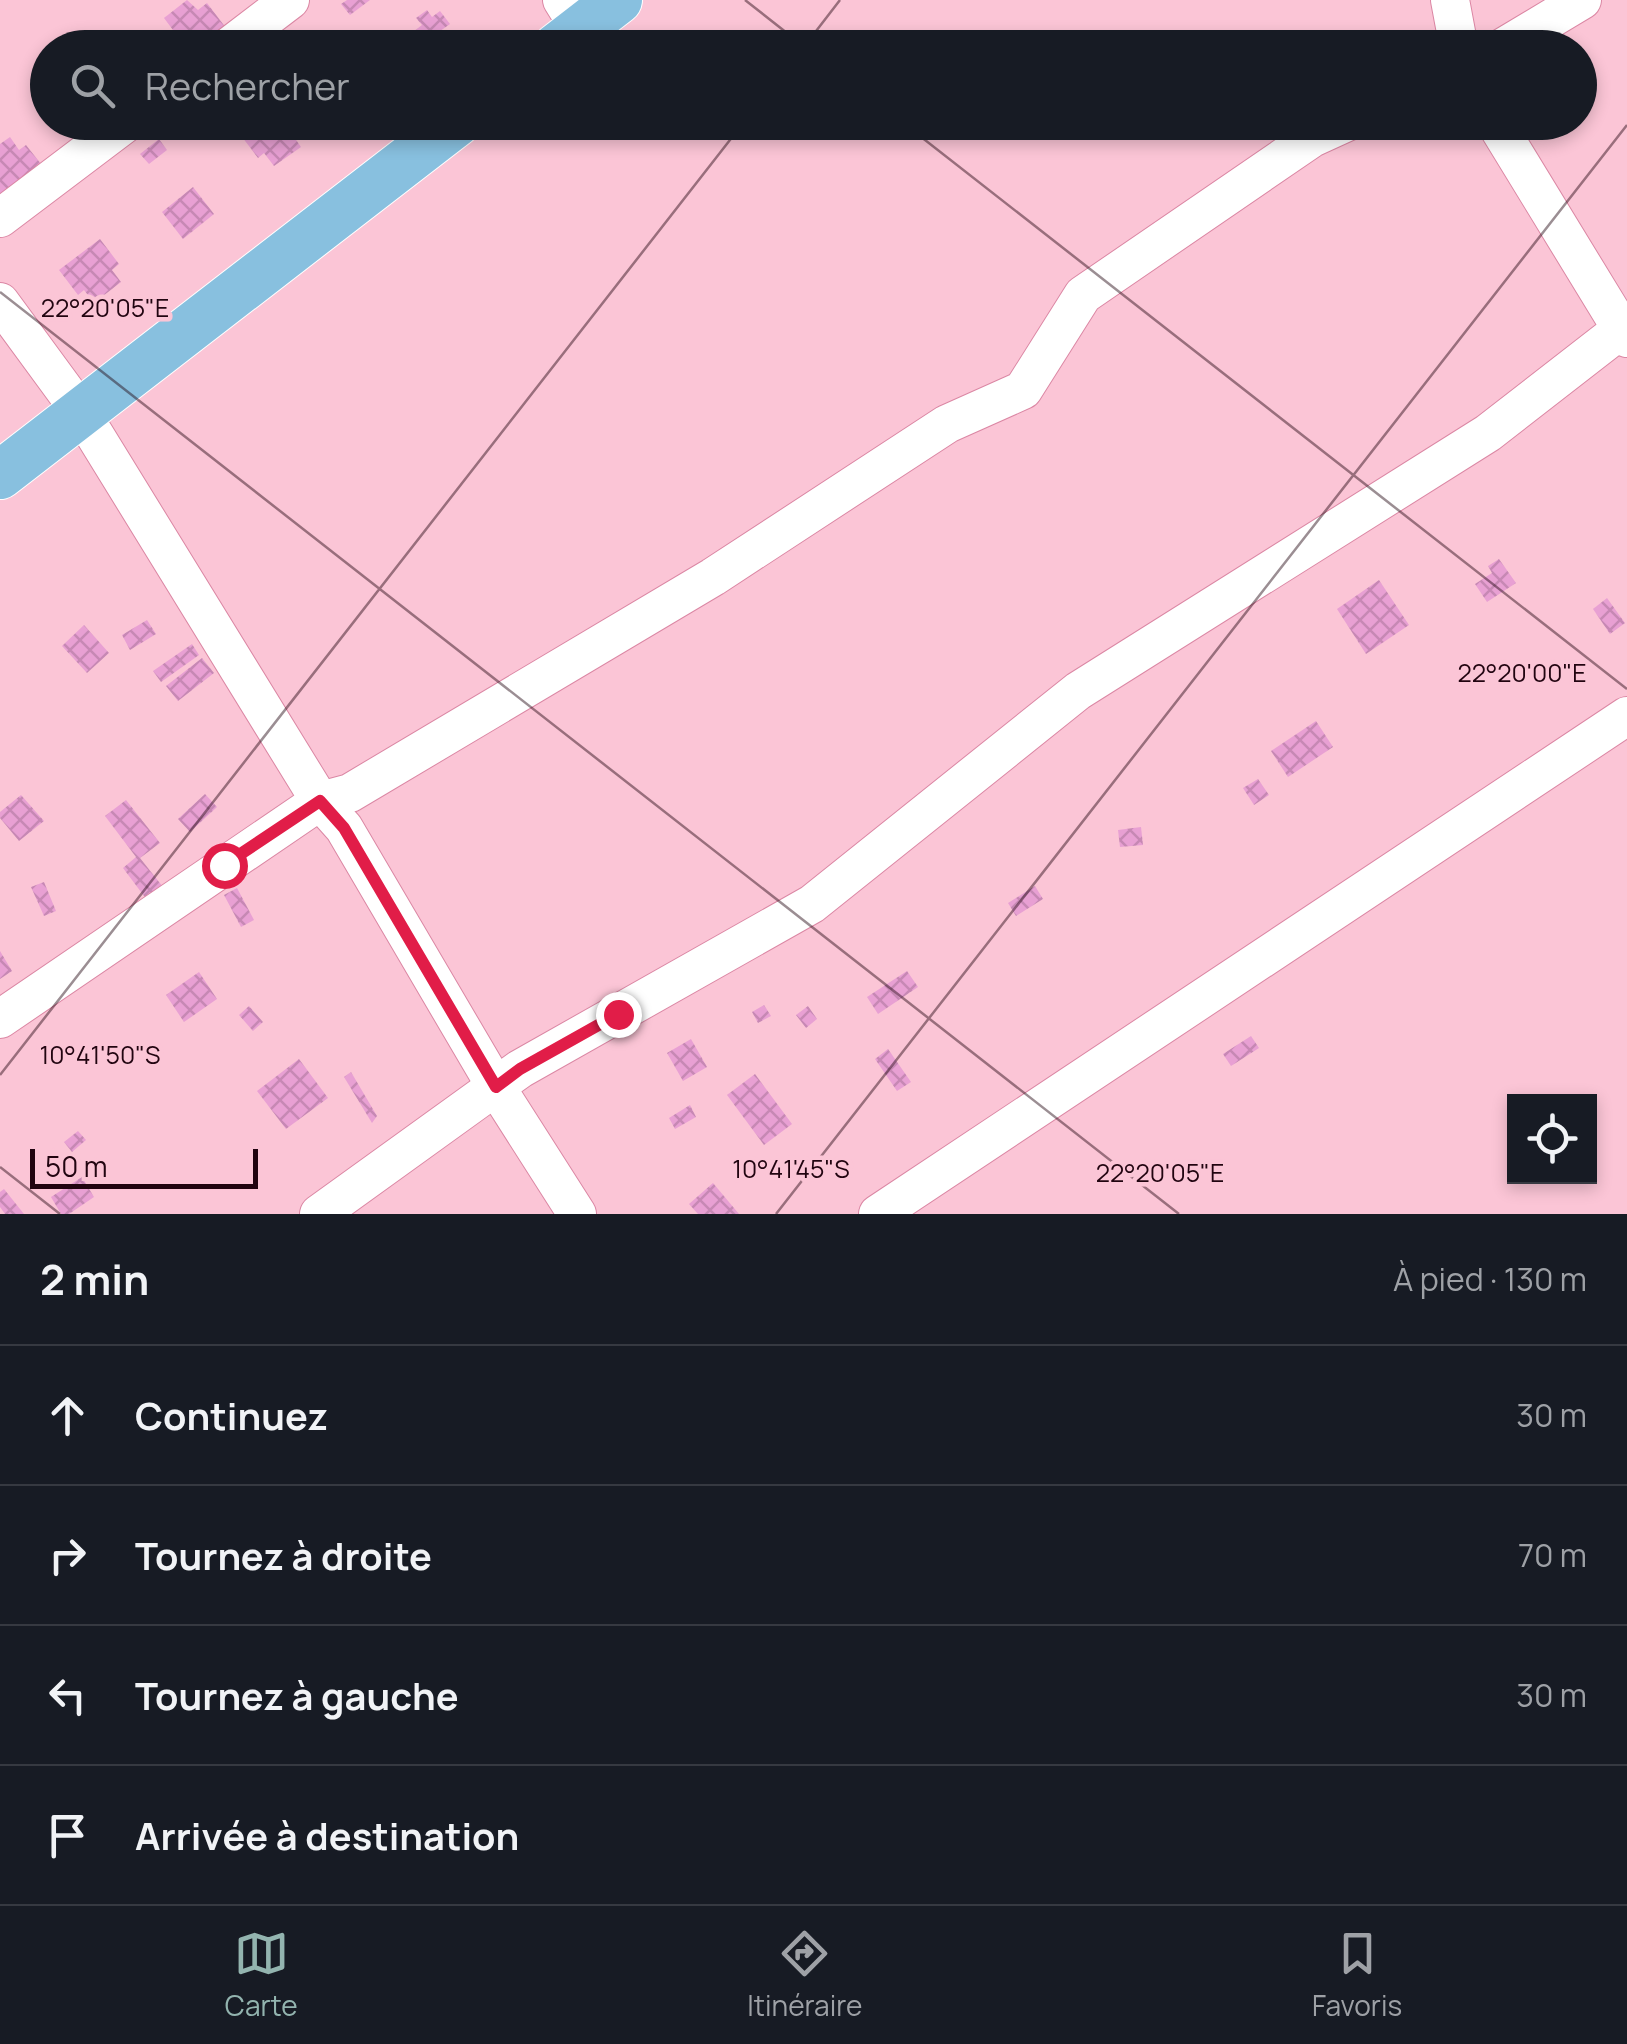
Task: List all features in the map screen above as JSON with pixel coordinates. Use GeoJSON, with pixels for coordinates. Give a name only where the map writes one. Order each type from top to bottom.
{"type":"FeatureCollection","features":[{"type":"Feature","properties":{"kind":"main road"},"geometry":{"type":"LineString","coordinates":[[566,25],[618,0]]}},
{"type":"Feature","properties":{"kind":"main road"},"geometry":{"type":"LineString","coordinates":[[0,475],[434,140]]}},
{"type":"Feature","properties":{"kind":"street"},"geometry":{"type":"LineString","coordinates":[[251,30],[290,0]]}},
{"type":"Feature","properties":{"kind":"street"},"geometry":{"type":"LineString","coordinates":[[1450,0],[1456,30]]}},
{"type":"Feature","properties":{"kind":"street"},"geometry":{"type":"LineString","coordinates":[[1532,30],[1582,0]]}},
{"type":"Feature","properties":{"kind":"street"},"geometry":{"type":"LineString","coordinates":[[0,218],[103,140]]}},
{"type":"Feature","properties":{"kind":"street"},"geometry":{"type":"LineString","coordinates":[[0,1019],[320,801],[350,793],[697,587],[946,424],[1023,390],[1083,295],[1309,140]]}},
{"type":"Feature","properties":{"kind":"street"},"geometry":{"type":"LineString","coordinates":[[319,1214],[520,1069],[812,904],[1078,691],[1488,433],[1625,330],[1507,140]]}},
{"type":"Feature","properties":{"kind":"street"},"geometry":{"type":"LineString","coordinates":[[0,302],[80,411],[320,801],[344,828],[496,1087],[577,1214]]}},
{"type":"Feature","properties":{"kind":"street"},"geometry":{"type":"LineString","coordinates":[[878,1214],[1627,716]]}},
{"type":"Feature","properties":{"kind":"building"},"geometry":{"type":"Polygon","coordinates":[[[187,0],[198,10],[207,3],[226,28],[173,30],[164,18],[187,0]]]}},
{"type":"Feature","properties":{"kind":"building"},"geometry":{"type":"Polygon","coordinates":[[[347,0],[370,0],[350,15],[341,4],[347,0]]]}},
{"type":"Feature","properties":{"kind":"building"},"geometry":{"type":"Polygon","coordinates":[[[427,10],[432,17],[440,11],[450,24],[442,30],[415,30],[422,25],[416,18],[427,10]]]}},
{"type":"Feature","properties":{"kind":"building"},"geometry":{"type":"Polygon","coordinates":[[[10,137],[19,150],[26,145],[45,169],[0,196],[0,144],[10,137]]]}},
{"type":"Feature","properties":{"kind":"building"},"geometry":{"type":"Polygon","coordinates":[[[158,140],[167,150],[149,164],[140,154],[158,140]]]}},
{"type":"Feature","properties":{"kind":"building"},"geometry":{"type":"Polygon","coordinates":[[[244,140],[296,140],[301,147],[274,166],[264,153],[258,158],[244,140]]]}},
{"type":"Feature","properties":{"kind":"building"},"geometry":{"type":"Polygon","coordinates":[[[193,187],[214,214],[183,239],[162,212],[193,187]]]}},
{"type":"Feature","properties":{"kind":"building"},"geometry":{"type":"Polygon","coordinates":[[[100,239],[119,264],[112,270],[121,282],[94,303],[84,290],[78,295],[59,270],[100,239]]]}},
{"type":"Feature","properties":{"kind":"building"},"geometry":{"type":"Polygon","coordinates":[[[1499,559],[1516,583],[1487,602],[1475,584],[1492,573],[1488,566],[1499,559]]]}},
{"type":"Feature","properties":{"kind":"building"},"geometry":{"type":"Polygon","coordinates":[[[1379,580],[1409,625],[1366,654],[1337,609],[1379,580]]]}},
{"type":"Feature","properties":{"kind":"building"},"geometry":{"type":"Polygon","coordinates":[[[1607,598],[1625,623],[1610,634],[1593,609],[1607,598]]]}},
{"type":"Feature","properties":{"kind":"building"},"geometry":{"type":"Polygon","coordinates":[[[147,620],[156,634],[130,650],[122,635],[147,620]]]}},
{"type":"Feature","properties":{"kind":"building"},"geometry":{"type":"Polygon","coordinates":[[[84,625],[109,653],[87,673],[62,646],[84,625]]]}},
{"type":"Feature","properties":{"kind":"building"},"geometry":{"type":"Polygon","coordinates":[[[192,644],[199,655],[161,682],[153,671],[192,644]]]}},
{"type":"Feature","properties":{"kind":"building"},"geometry":{"type":"Polygon","coordinates":[[[202,658],[214,673],[178,701],[166,686],[202,658]]]}},
{"type":"Feature","properties":{"kind":"building"},"geometry":{"type":"Polygon","coordinates":[[[1316,721],[1333,747],[1288,777],[1271,751],[1316,721]]]}},
{"type":"Feature","properties":{"kind":"building"},"geometry":{"type":"Polygon","coordinates":[[[1258,779],[1269,795],[1254,805],[1243,788],[1258,779]]]}},
{"type":"Feature","properties":{"kind":"building"},"geometry":{"type":"Polygon","coordinates":[[[205,794],[217,807],[190,832],[178,819],[205,794]]]}},
{"type":"Feature","properties":{"kind":"building"},"geometry":{"type":"Polygon","coordinates":[[[21,795],[44,821],[19,841],[0,818],[0,812],[21,795]]]}},
{"type":"Feature","properties":{"kind":"building"},"geometry":{"type":"Polygon","coordinates":[[[126,800],[160,843],[140,858],[163,887],[147,900],[123,868],[136,857],[105,816],[126,800]]]}},
{"type":"Feature","properties":{"kind":"building"},"geometry":{"type":"Polygon","coordinates":[[[1141,827],[1143,845],[1120,847],[1118,830],[1141,827]]]}},
{"type":"Feature","properties":{"kind":"building"},"geometry":{"type":"Polygon","coordinates":[[[44,882],[56,911],[44,916],[31,887],[44,882]]]}},
{"type":"Feature","properties":{"kind":"building"},"geometry":{"type":"Polygon","coordinates":[[[1035,886],[1043,899],[1016,916],[1008,903],[1035,886]]]}},
{"type":"Feature","properties":{"kind":"building"},"geometry":{"type":"Polygon","coordinates":[[[237,888],[254,920],[241,927],[224,895],[237,888]]]}},
{"type":"Feature","properties":{"kind":"building"},"geometry":{"type":"Polygon","coordinates":[[[0,951],[12,971],[0,979],[0,951]]]}},
{"type":"Feature","properties":{"kind":"building"},"geometry":{"type":"Polygon","coordinates":[[[907,971],[918,987],[878,1014],[867,997],[907,971]]]}},
{"type":"Feature","properties":{"kind":"building"},"geometry":{"type":"Polygon","coordinates":[[[199,972],[217,999],[184,1022],[166,995],[199,972]]]}},
{"type":"Feature","properties":{"kind":"building"},"geometry":{"type":"Polygon","coordinates":[[[764,1005],[771,1016],[758,1023],[752,1012],[764,1005]]]}},
{"type":"Feature","properties":{"kind":"building"},"geometry":{"type":"Polygon","coordinates":[[[249,1006],[263,1022],[253,1031],[239,1015],[249,1006]]]}},
{"type":"Feature","properties":{"kind":"building"},"geometry":{"type":"Polygon","coordinates":[[[808,1006],[817,1019],[806,1028],[796,1015],[808,1006]]]}},
{"type":"Feature","properties":{"kind":"building"},"geometry":{"type":"Polygon","coordinates":[[[1251,1036],[1259,1048],[1231,1066],[1223,1054],[1251,1036]]]}},
{"type":"Feature","properties":{"kind":"building"},"geometry":{"type":"Polygon","coordinates":[[[691,1039],[707,1067],[683,1081],[667,1053],[691,1039]]]}},
{"type":"Feature","properties":{"kind":"building"},"geometry":{"type":"Polygon","coordinates":[[[888,1049],[911,1082],[897,1091],[875,1059],[888,1049]]]}},
{"type":"Feature","properties":{"kind":"building"},"geometry":{"type":"Polygon","coordinates":[[[299,1059],[328,1098],[286,1129],[257,1091],[299,1059]]]}},
{"type":"Feature","properties":{"kind":"building"},"geometry":{"type":"Polygon","coordinates":[[[351,1072],[377,1116],[372,1123],[344,1077],[351,1072]]]}},
{"type":"Feature","properties":{"kind":"building"},"geometry":{"type":"Polygon","coordinates":[[[755,1074],[792,1124],[764,1145],[727,1095],[755,1074]]]}},
{"type":"Feature","properties":{"kind":"building"},"geometry":{"type":"Polygon","coordinates":[[[690,1105],[696,1117],[675,1129],[669,1118],[690,1105]]]}},
{"type":"Feature","properties":{"kind":"building"},"geometry":{"type":"Polygon","coordinates":[[[78,1131],[86,1140],[72,1152],[64,1142],[78,1131]]]}},
{"type":"Feature","properties":{"kind":"building"},"geometry":{"type":"Polygon","coordinates":[[[82,1177],[94,1197],[69,1214],[61,1214],[51,1197],[82,1177]]]}},
{"type":"Feature","properties":{"kind":"building"},"geometry":{"type":"Polygon","coordinates":[[[713,1183],[739,1214],[698,1214],[689,1204],[713,1183]]]}},
{"type":"Feature","properties":{"kind":"building"},"geometry":{"type":"Polygon","coordinates":[[[4,1189],[24,1214],[5,1214],[0,1207],[0,1192],[4,1189]]]}},
{"type":"Feature","properties":{"kind":"route"},"geometry":{"type":"LineString","coordinates":[[224,865],[320,801],[344,828],[496,1087],[520,1069],[618,1014]]}}]}
